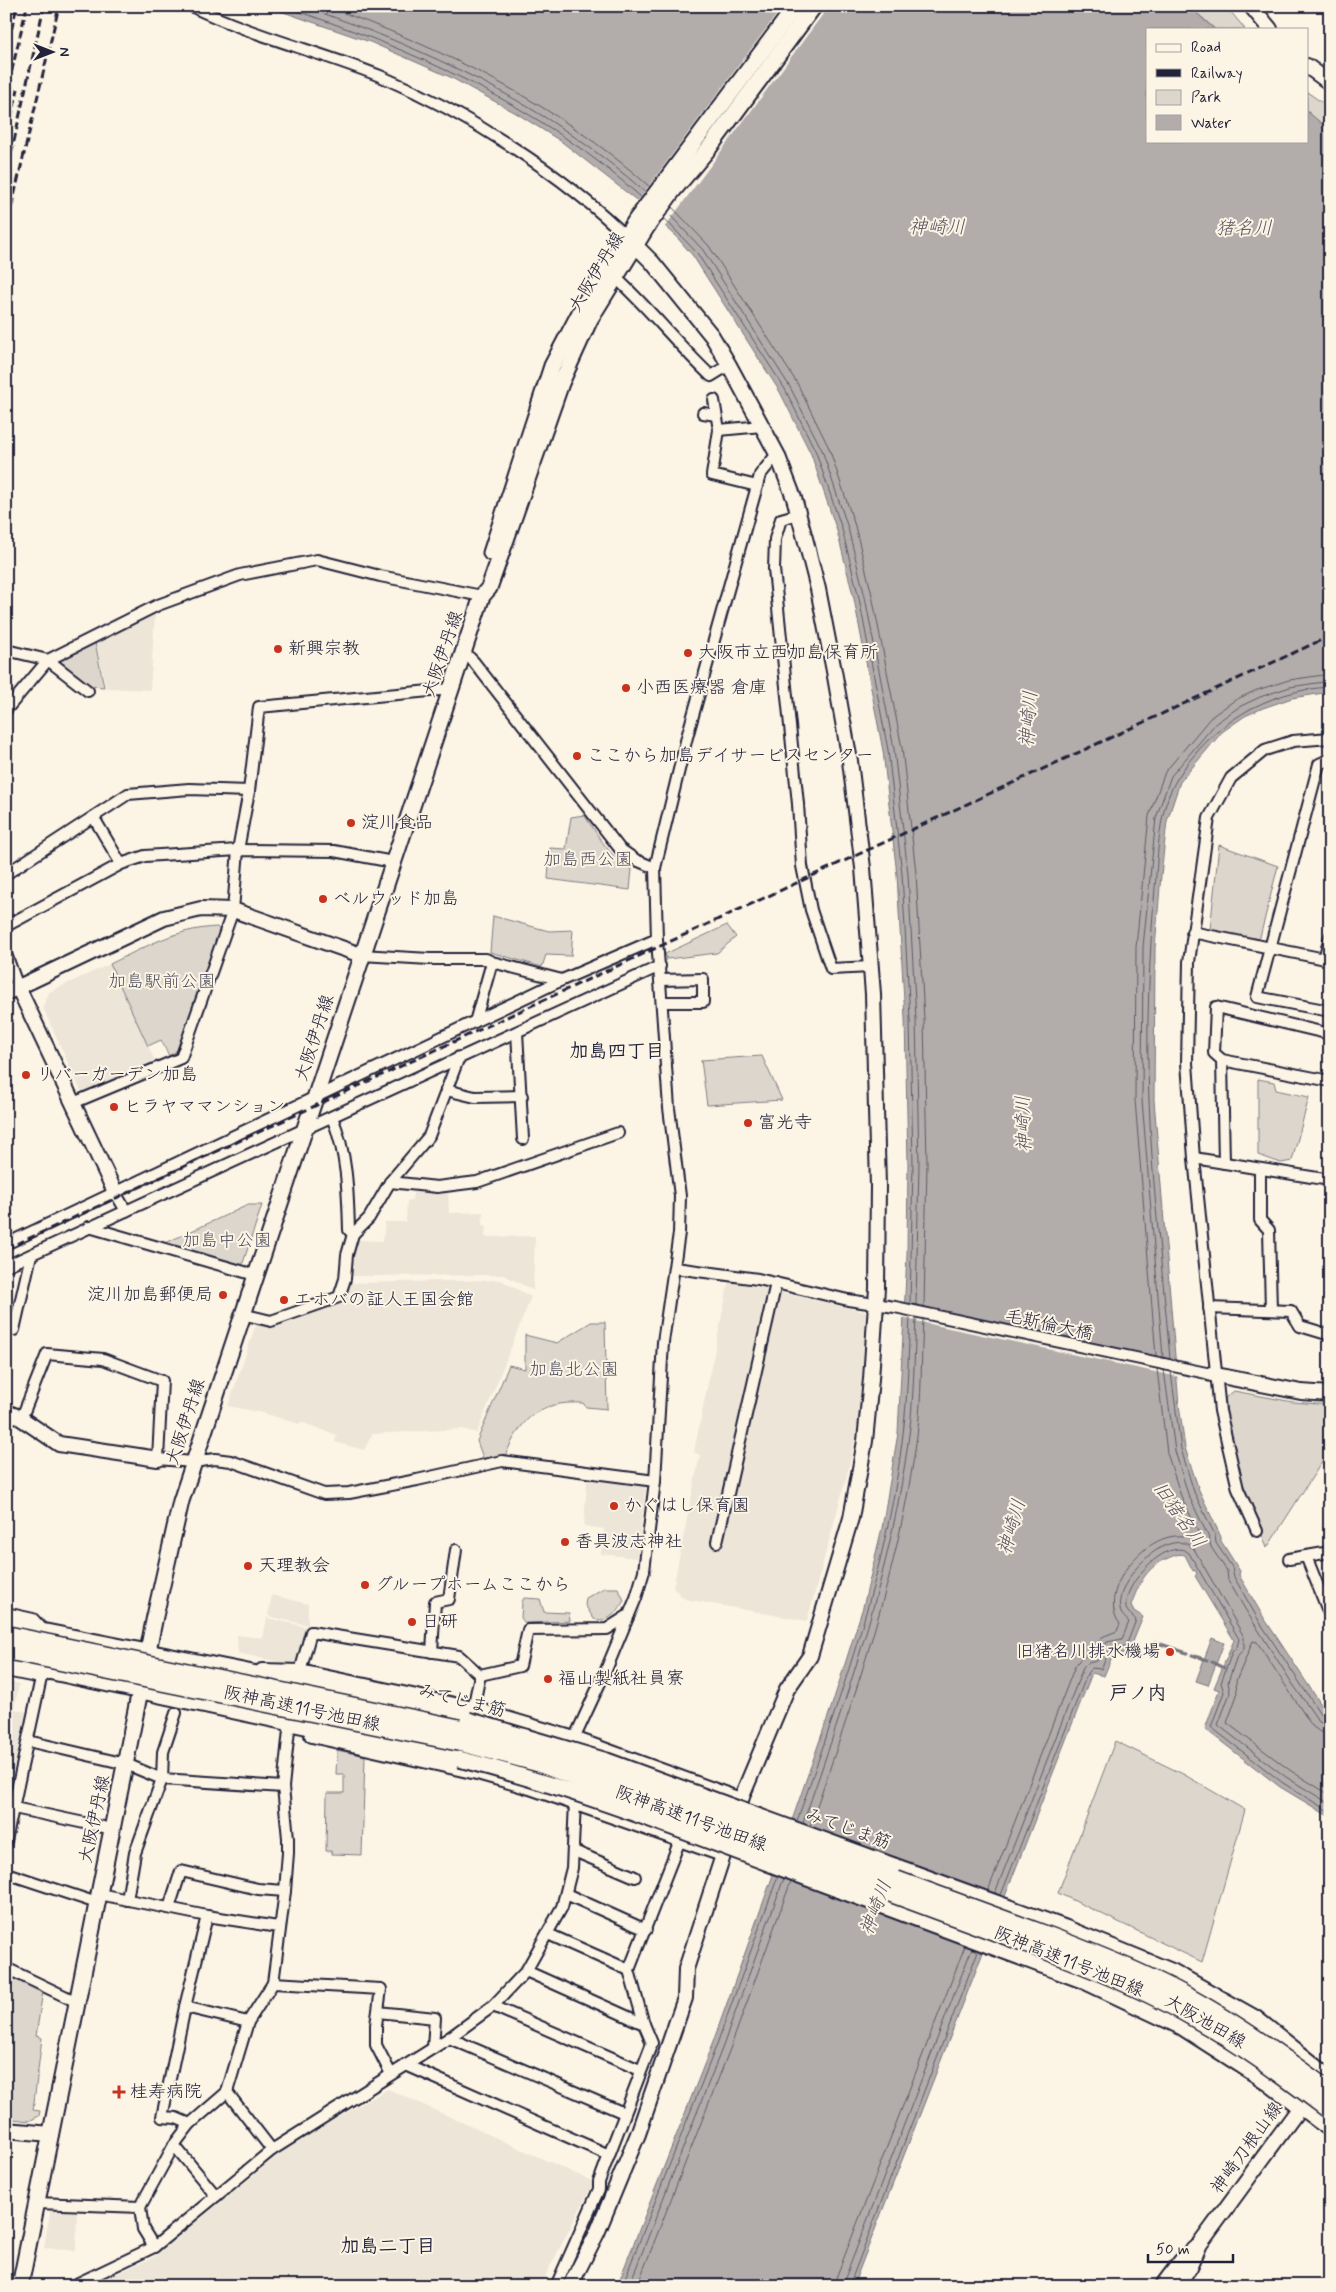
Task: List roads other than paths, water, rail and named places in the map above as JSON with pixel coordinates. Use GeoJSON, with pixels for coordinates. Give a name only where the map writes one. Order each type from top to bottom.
{"type":"FeatureCollection","features":[{"type":"Feature","properties":{"kind":"highway","name":"阪神高速11号池田線"},"geometry":{"type":"LineString","coordinates":[[6,1635],[414,1719],[540,1750],[1019,1925],[1133,1970],[1203,2006],[1239,2028],[1330,2092]]}},
{"type":"Feature","properties":{"kind":"highway","name":"阪神高速11号池田線"},"geometry":{"type":"LineString","coordinates":[[6,1650],[456,1741],[537,1762],[1051,1952],[1129,1984],[1198,2019],[1232,2040],[1330,2110]]}},
{"type":"Feature","properties":{"kind":"main road","name":"大阪伊丹線"},"geometry":{"type":"LineString","coordinates":[[20,2286],[140,1691],[181,1501],[392,862],[464,652],[482,596],[481,585],[552,366],[586,301],[796,6]]}},
{"type":"Feature","properties":{"kind":"main road","name":"大阪伊丹線"},"geometry":{"type":"LineString","coordinates":[[482,596],[489,588],[561,383],[590,319],[615,277],[632,238],[709,148],[814,6]]}},
{"type":"Feature","properties":{"kind":"main road","name":"みてじま筋"},"geometry":{"type":"LineString","coordinates":[[6,1624],[471,1715],[607,1761],[894,1866]]}},
{"type":"Feature","properties":{"kind":"main road"},"geometry":{"type":"LineString","coordinates":[[6,1662],[47,1675],[140,1691],[237,1711]]}},
{"type":"Feature","properties":{"kind":"main road","name":"大阪池田線"},"geometry":{"type":"LineString","coordinates":[[237,1711],[459,1759],[498,1769],[616,1806],[1082,1980],[1182,2027],[1250,2070],[1330,2129]]}},
{"type":"Feature","properties":{"kind":"main road","name":"大阪池田線"},"geometry":{"type":"LineString","coordinates":[[894,1866],[1065,1928],[1173,1972],[1255,2018],[1327,2076]]}},
{"type":"Feature","properties":{"kind":"street"},"geometry":{"type":"LineString","coordinates":[[191,6],[250,32],[380,76],[440,105],[474,124],[572,189],[632,238],[700,321],[729,365],[777,454],[799,514],[818,589],[850,762],[863,868],[871,967],[878,1186],[878,1305],[866,1435],[859,1482],[848,1527],[810,1656],[787,1689],[740,1800],[686,1969],[685,1998],[638,2134],[597,2232],[570,2286]]}},
{"type":"Feature","properties":{"kind":"street"},"geometry":{"type":"LineString","coordinates":[[1251,6],[1269,28]]}},
{"type":"Feature","properties":{"kind":"street"},"geometry":{"type":"LineString","coordinates":[[1308,67],[1330,83]]}},
{"type":"Feature","properties":{"kind":"street"},"geometry":{"type":"LineString","coordinates":[[615,277],[656,316],[679,345],[710,376],[729,365]]}},
{"type":"Feature","properties":{"kind":"street"},"geometry":{"type":"LineString","coordinates":[[714,400],[719,430],[712,475],[757,486]]}},
{"type":"Feature","properties":{"kind":"street"},"geometry":{"type":"LineString","coordinates":[[703,413],[716,415]]}},
{"type":"Feature","properties":{"kind":"street"},"geometry":{"type":"LineString","coordinates":[[719,430],[762,426]]}},
{"type":"Feature","properties":{"kind":"street"},"geometry":{"type":"LineString","coordinates":[[72,2286],[154,2247],[272,2150],[449,2038],[493,2006],[526,1971],[548,1934],[566,1894],[574,1850],[574,1738],[629,1615],[644,1570],[655,1480],[663,1342],[679,1233],[680,1196],[669,1108],[663,1002],[657,939],[655,868],[687,737],[760,475],[777,454]]}},
{"type":"Feature","properties":{"kind":"street"},"geometry":{"type":"LineString","coordinates":[[799,514],[781,519],[775,539],[774,569],[798,804],[802,866],[811,910],[831,969],[871,967]]}},
{"type":"Feature","properties":{"kind":"street"},"geometry":{"type":"LineString","coordinates":[[6,710],[48,660],[158,605],[240,575],[317,560],[380,576],[482,596]]}},
{"type":"Feature","properties":{"kind":"street"},"geometry":{"type":"LineString","coordinates":[[6,650],[48,660],[88,691]]}},
{"type":"Feature","properties":{"kind":"street"},"geometry":{"type":"LineString","coordinates":[[464,652],[474,662],[620,849],[636,860],[655,868]]}},
{"type":"Feature","properties":{"kind":"street"},"geometry":{"type":"LineString","coordinates":[[73,1103],[181,1058],[233,910],[238,850],[249,791],[259,707],[451,688]]}},
{"type":"Feature","properties":{"kind":"street"},"geometry":{"type":"LineString","coordinates":[[1257,1531],[1238,1490],[1214,1375],[1194,1158],[1188,1063],[1189,962],[1209,818],[1231,778],[1265,750],[1293,741],[1330,738]]}},
{"type":"Feature","properties":{"kind":"street"},"geometry":{"type":"LineString","coordinates":[[1330,759],[1319,764],[1257,997],[1330,1011]]}},
{"type":"Feature","properties":{"kind":"street"},"geometry":{"type":"LineString","coordinates":[[6,874],[128,794],[189,789],[249,791]]}},
{"type":"Feature","properties":{"kind":"street"},"geometry":{"type":"LineString","coordinates":[[94,818],[121,864]]}},
{"type":"Feature","properties":{"kind":"street"},"geometry":{"type":"LineString","coordinates":[[6,926],[121,864],[145,856],[238,850],[334,851],[392,862]]}},
{"type":"Feature","properties":{"kind":"street"},"geometry":{"type":"LineString","coordinates":[[12,990],[164,918],[200,909],[233,910],[361,955],[430,959],[486,959],[562,980]]}},
{"type":"Feature","properties":{"kind":"street"},"geometry":{"type":"LineString","coordinates":[[1192,932],[1327,960],[1330,937]]}},
{"type":"Feature","properties":{"kind":"street"},"geometry":{"type":"LineString","coordinates":[[6,1244],[562,980],[657,939]]}},
{"type":"Feature","properties":{"kind":"street"},"geometry":{"type":"LineString","coordinates":[[6,954],[12,990],[73,1103],[115,1192],[126,1210]]}},
{"type":"Feature","properties":{"kind":"street"},"geometry":{"type":"LineString","coordinates":[[475,1022],[492,962]]}},
{"type":"Feature","properties":{"kind":"street"},"geometry":{"type":"LineString","coordinates":[[6,1266],[304,1131],[459,1057],[660,966]]}},
{"type":"Feature","properties":{"kind":"street"},"geometry":{"type":"LineString","coordinates":[[661,980],[703,979],[703,1002],[663,1002]]}},
{"type":"Feature","properties":{"kind":"street"},"geometry":{"type":"LineString","coordinates":[[1330,1034],[1216,1007],[1214,1053],[1222,1060],[1330,1082]]}},
{"type":"Feature","properties":{"kind":"street"},"geometry":{"type":"LineString","coordinates":[[517,1032],[524,1139]]}},
{"type":"Feature","properties":{"kind":"street"},"geometry":{"type":"LineString","coordinates":[[242,1314],[271,1321],[339,1297],[345,1279],[347,1255],[353,1234],[369,1218],[390,1182],[429,1136],[459,1057]]}},
{"type":"Feature","properties":{"kind":"street"},"geometry":{"type":"LineString","coordinates":[[1222,1060],[1224,1163]]}},
{"type":"Feature","properties":{"kind":"street"},"geometry":{"type":"LineString","coordinates":[[446,1090],[475,1097],[522,1096]]}},
{"type":"Feature","properties":{"kind":"street"},"geometry":{"type":"LineString","coordinates":[[332,1117],[343,1145],[348,1188],[349,1230],[353,1234]]}},
{"type":"Feature","properties":{"kind":"street"},"geometry":{"type":"LineString","coordinates":[[390,1182],[437,1187],[477,1182],[618,1133]]}},
{"type":"Feature","properties":{"kind":"street"},"geometry":{"type":"LineString","coordinates":[[1194,1158],[1330,1180]]}},
{"type":"Feature","properties":{"kind":"street"},"geometry":{"type":"LineString","coordinates":[[1260,1169],[1260,1220],[1269,1230],[1271,1309]]}},
{"type":"Feature","properties":{"kind":"street"},"geometry":{"type":"LineString","coordinates":[[89,1227],[255,1275]]}},
{"type":"Feature","properties":{"kind":"street"},"geometry":{"type":"LineString","coordinates":[[14,1330],[31,1255]]}},
{"type":"Feature","properties":{"kind":"street","name":"毛斯倫大橋"},"geometry":{"type":"LineString","coordinates":[[675,1268],[776,1283],[1214,1375]]}},
{"type":"Feature","properties":{"kind":"street"},"geometry":{"type":"LineString","coordinates":[[717,1542],[776,1283]]}},
{"type":"Feature","properties":{"kind":"street"},"geometry":{"type":"LineString","coordinates":[[1209,1308],[1291,1311],[1300,1326],[1330,1334]]}},
{"type":"Feature","properties":{"kind":"street"},"geometry":{"type":"LineString","coordinates":[[13,1414],[24,1412],[47,1354],[103,1359],[162,1381],[158,1460]]}},
{"type":"Feature","properties":{"kind":"street"},"geometry":{"type":"LineString","coordinates":[[1214,1375],[1301,1392],[1330,1394]]}},
{"type":"Feature","properties":{"kind":"street"},"geometry":{"type":"LineString","coordinates":[[13,1414],[59,1444],[158,1460],[193,1462],[215,1458],[231,1461],[324,1494],[349,1493],[502,1462],[655,1480]]}},
{"type":"Feature","properties":{"kind":"street"},"geometry":{"type":"LineString","coordinates":[[432,1652],[434,1602],[449,1599],[456,1550]]}},
{"type":"Feature","properties":{"kind":"street"},"geometry":{"type":"LineString","coordinates":[[1289,1559],[1330,1552]]}},
{"type":"Feature","properties":{"kind":"street"},"geometry":{"type":"LineString","coordinates":[[1306,1556],[1330,1616]]}},
{"type":"Feature","properties":{"kind":"street"},"geometry":{"type":"LineString","coordinates":[[6,1613],[32,1619],[45,1632]]}},
{"type":"Feature","properties":{"kind":"street"},"geometry":{"type":"LineString","coordinates":[[480,1674],[520,1666],[528,1630],[606,1629],[629,1615]]}},
{"type":"Feature","properties":{"kind":"street"},"geometry":{"type":"LineString","coordinates":[[300,1672],[311,1632],[459,1656],[480,1674]]}},
{"type":"Feature","properties":{"kind":"street"},"geometry":{"type":"LineString","coordinates":[[6,1670],[47,1675],[28,1741],[6,1841]]}},
{"type":"Feature","properties":{"kind":"street"},"geometry":{"type":"LineString","coordinates":[[243,1671],[300,1672],[471,1715],[574,1738],[740,1800]]}},
{"type":"Feature","properties":{"kind":"street"},"geometry":{"type":"LineString","coordinates":[[471,1715],[480,1674]]}},
{"type":"Feature","properties":{"kind":"street"},"geometry":{"type":"LineString","coordinates":[[237,1711],[289,1730],[481,1773],[575,1802],[722,1854]]}},
{"type":"Feature","properties":{"kind":"street"},"geometry":{"type":"LineString","coordinates":[[128,1900],[135,1853],[162,1779],[164,1752],[176,1713]]}},
{"type":"Feature","properties":{"kind":"street"},"geometry":{"type":"LineString","coordinates":[[154,2247],[143,2229],[140,2207],[174,2145],[190,2124],[227,2092],[248,2022],[273,1982],[278,1927],[285,1890],[288,1838],[283,1787],[289,1730]]}},
{"type":"Feature","properties":{"kind":"street"},"geometry":{"type":"LineString","coordinates":[[28,1741],[126,1764],[162,1779],[283,1787]]}},
{"type":"Feature","properties":{"kind":"street"},"geometry":{"type":"LineString","coordinates":[[14,1808],[103,1827]]}},
{"type":"Feature","properties":{"kind":"street"},"geometry":{"type":"LineString","coordinates":[[556,2286],[599,2189],[599,2182],[624,2113],[652,2043],[644,2024],[629,1970],[680,1840]]}},
{"type":"Feature","properties":{"kind":"street"},"geometry":{"type":"LineString","coordinates":[[574,1850],[635,1877]]}},
{"type":"Feature","properties":{"kind":"street"},"geometry":{"type":"LineString","coordinates":[[169,1908],[181,1871],[258,1889],[285,1890]]}},
{"type":"Feature","properties":{"kind":"street"},"geometry":{"type":"LineString","coordinates":[[6,1873],[98,1898],[128,1900],[207,1916],[278,1927]]}},
{"type":"Feature","properties":{"kind":"street"},"geometry":{"type":"LineString","coordinates":[[566,1894],[646,1930]]}},
{"type":"Feature","properties":{"kind":"street"},"geometry":{"type":"LineString","coordinates":[[190,2124],[176,2118],[162,2117],[185,2007],[207,1916]]}},
{"type":"Feature","properties":{"kind":"street"},"geometry":{"type":"LineString","coordinates":[[548,1934],[629,1970]]}},
{"type":"Feature","properties":{"kind":"street"},"geometry":{"type":"LineString","coordinates":[[6,1968],[77,2002]]}},
{"type":"Feature","properties":{"kind":"street"},"geometry":{"type":"LineString","coordinates":[[526,1971],[644,2024]]}},
{"type":"Feature","properties":{"kind":"street"},"geometry":{"type":"LineString","coordinates":[[273,1982],[381,1989],[376,2045],[391,2074]]}},
{"type":"Feature","properties":{"kind":"street"},"geometry":{"type":"LineString","coordinates":[[493,2006],[640,2070]]}},
{"type":"Feature","properties":{"kind":"street"},"geometry":{"type":"LineString","coordinates":[[185,2007],[248,2022]]}},
{"type":"Feature","properties":{"kind":"street"},"geometry":{"type":"LineString","coordinates":[[378,2012],[434,2018],[433,2048]]}},
{"type":"Feature","properties":{"kind":"street"},"geometry":{"type":"LineString","coordinates":[[449,2038],[624,2113]]}},
{"type":"Feature","properties":{"kind":"street"},"geometry":{"type":"LineString","coordinates":[[406,2065],[609,2155]]}},
{"type":"Feature","properties":{"kind":"street","name":"神崎刀根山線"},"geometry":{"type":"LineString","coordinates":[[1176,2286],[1190,2267],[1200,2244],[1300,2107],[1327,2076]]}},
{"type":"Feature","properties":{"kind":"street"},"geometry":{"type":"LineString","coordinates":[[227,2092],[272,2150]]}},
{"type":"Feature","properties":{"kind":"street"},"geometry":{"type":"LineString","coordinates":[[6,2130],[51,2134]]}},
{"type":"Feature","properties":{"kind":"street"},"geometry":{"type":"LineString","coordinates":[[174,2145],[216,2196]]}},
{"type":"Feature","properties":{"kind":"street"},"geometry":{"type":"LineString","coordinates":[[37,2203],[140,2207]]}},
{"type":"Feature","properties":{"kind":"street","name":"神崎刀根山線"},"geometry":{"type":"LineString","coordinates":[[1162,2286],[1181,2260],[1200,2244]]}},
{"type":"Feature","properties":{"kind":"water"},"geometry":{"type":"Polygon","coordinates":[[[266,6],[1189,6],[1213,28],[1146,28],[1146,142],[1308,142],[1308,112],[1330,131],[1330,692],[1292,698],[1245,716],[1222,732],[1180,782],[1167,821],[1155,948],[1154,1100],[1179,1405],[1185,1448],[1199,1490],[1221,1537],[1221,1541],[1240,1571],[1239,1575],[1264,1618],[1330,1718],[1330,1817],[1280,1787],[1205,1729],[1219,1690],[1214,1688],[1234,1640],[1195,1576],[1197,1574],[1195,1570],[1193,1571],[1185,1555],[1176,1555],[1153,1567],[1137,1590],[1131,1605],[1134,1611],[1143,1617],[1128,1654],[1114,1652],[1104,1676],[1092,1673],[853,2286],[617,2286],[713,2042],[831,1708],[863,1607],[882,1528],[898,1433],[907,1255],[908,1164],[905,1019],[897,875],[883,751],[854,599],[837,531],[811,454],[780,392],[693,256],[675,235],[635,199],[562,142],[516,113],[450,77],[370,42],[266,6]]]}},
{"type":"Feature","properties":{"kind":"water"},"geometry":{"type":"Polygon","coordinates":[[[1212,1638],[1224,1643],[1208,1685],[1196,1681],[1212,1638]]]}},
{"type":"Feature","properties":{"kind":"waterway"},"geometry":{"type":"LineString","coordinates":[[1155,1642],[1187,1653]]}},
{"type":"Feature","properties":{"kind":"waterway"},"geometry":{"type":"LineString","coordinates":[[1192,1655],[1207,1660]]}},
{"type":"Feature","properties":{"kind":"waterway"},"geometry":{"type":"LineString","coordinates":[[1212,1662],[1224,1668]]}},
{"type":"Feature","properties":{"kind":"railway"},"geometry":{"type":"LineString","coordinates":[[6,52],[17,6]]}},
{"type":"Feature","properties":{"kind":"railway"},"geometry":{"type":"LineString","coordinates":[[6,95],[27,6]]}},
{"type":"Feature","properties":{"kind":"railway"},"geometry":{"type":"LineString","coordinates":[[6,177],[44,6]]}},
{"type":"Feature","properties":{"kind":"railway"},"geometry":{"type":"LineString","coordinates":[[6,230],[59,6]]}},
{"type":"Feature","properties":{"kind":"railway"},"geometry":{"type":"LineString","coordinates":[[6,142],[18,89]]}},
{"type":"Feature","properties":{"kind":"railway"},"geometry":{"type":"LineString","coordinates":[[6,1249],[1330,636]]}},
{"type":"Feature","properties":{"kind":"place","name":"新興宗教"},"geometry":{"type":"Point","coordinates":[278,649]}},
{"type":"Feature","properties":{"kind":"place","name":"大阪市立西加島保育所"},"geometry":{"type":"Point","coordinates":[688,653]}},
{"type":"Feature","properties":{"kind":"place","name":"小西医療器 倉庫"},"geometry":{"type":"Point","coordinates":[626,688]}},
{"type":"Feature","properties":{"kind":"place","name":"ここから加島デイサービスセンター"},"geometry":{"type":"Point","coordinates":[577,756]}},
{"type":"Feature","properties":{"kind":"place","name":"淀川食品"},"geometry":{"type":"Point","coordinates":[351,823]}},
{"type":"Feature","properties":{"kind":"place","name":"ベルウッド加島"},"geometry":{"type":"Point","coordinates":[323,899]}},
{"type":"Feature","properties":{"kind":"place","name":"リバーガーデン加島"},"geometry":{"type":"Point","coordinates":[26,1075]}},
{"type":"Feature","properties":{"kind":"place","name":"ヒラヤママンション"},"geometry":{"type":"Point","coordinates":[114,1107]}},
{"type":"Feature","properties":{"kind":"place","name":"富光寺"},"geometry":{"type":"Point","coordinates":[748,1123]}},
{"type":"Feature","properties":{"kind":"place","name":"淀川加島郵便局"},"geometry":{"type":"Point","coordinates":[223,1295]}},
{"type":"Feature","properties":{"kind":"place","name":"エホバの証人王国会館"},"geometry":{"type":"Point","coordinates":[284,1300]}},
{"type":"Feature","properties":{"kind":"place","name":"かぐはし保育園"},"geometry":{"type":"Point","coordinates":[614,1506]}},
{"type":"Feature","properties":{"kind":"place","name":"香具波志神社"},"geometry":{"type":"Point","coordinates":[565,1542]}},
{"type":"Feature","properties":{"kind":"place","name":"天理教会"},"geometry":{"type":"Point","coordinates":[248,1566]}},
{"type":"Feature","properties":{"kind":"place","name":"グループホームここから"},"geometry":{"type":"Point","coordinates":[365,1585]}},
{"type":"Feature","properties":{"kind":"place","name":"日研"},"geometry":{"type":"Point","coordinates":[412,1622]}},
{"type":"Feature","properties":{"kind":"place","name":"旧猪名川排水機場"},"geometry":{"type":"Point","coordinates":[1170,1652]}},
{"type":"Feature","properties":{"kind":"place","name":"福山製紙社員寮"},"geometry":{"type":"Point","coordinates":[548,1679]}},
{"type":"Feature","properties":{"kind":"place","name":"桂寿病院"},"geometry":{"type":"Point","coordinates":[119,2092]}},
{"type":"Feature","properties":{"kind":"district","name":"加島四丁目"},"geometry":{"type":"Point","coordinates":[617,1051]}},
{"type":"Feature","properties":{"kind":"district","name":"戸ノ内"},"geometry":{"type":"Point","coordinates":[1138,1693]}},
{"type":"Feature","properties":{"kind":"district","name":"加島二丁目"},"geometry":{"type":"Point","coordinates":[388,2246]}},
{"type":"Feature","properties":{"kind":"water label","name":"神崎川"},"geometry":{"type":"Point","coordinates":[937,227]}},
{"type":"Feature","properties":{"kind":"water label","name":"猪名川"},"geometry":{"type":"Point","coordinates":[1244,228]}},
{"type":"Feature","properties":{"kind":"water label","name":"神崎川"},"geometry":{"type":"Point","coordinates":[1029,719]}},
{"type":"Feature","properties":{"kind":"water label","name":"神崎川"},"geometry":{"type":"Point","coordinates":[1024,1124]}},
{"type":"Feature","properties":{"kind":"water label","name":"旧猪名川"},"geometry":{"type":"Point","coordinates":[1179,1515]}},
{"type":"Feature","properties":{"kind":"water label","name":"神崎川"},"geometry":{"type":"Point","coordinates":[1012,1527]}},
{"type":"Feature","properties":{"kind":"water label","name":"神崎川"},"geometry":{"type":"Point","coordinates":[876,1908]}},
{"type":"Feature","properties":{"kind":"park label","name":"加島西公園"},"geometry":{"type":"Point","coordinates":[588,860]}},
{"type":"Feature","properties":{"kind":"park label","name":"加島駅前公園"},"geometry":{"type":"Point","coordinates":[162,982]}},
{"type":"Feature","properties":{"kind":"park label","name":"加島中公園"},"geometry":{"type":"Point","coordinates":[227,1241]}},
{"type":"Feature","properties":{"kind":"park label","name":"加島北公園"},"geometry":{"type":"Point","coordinates":[574,1370]}}]}
